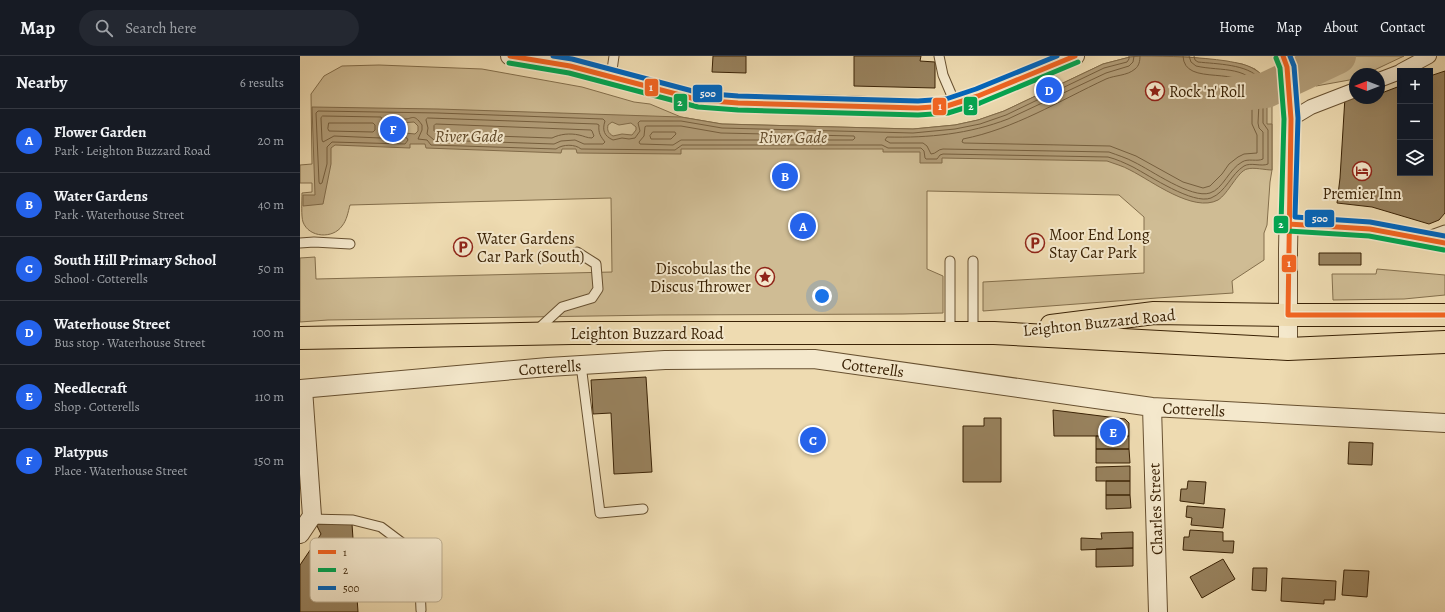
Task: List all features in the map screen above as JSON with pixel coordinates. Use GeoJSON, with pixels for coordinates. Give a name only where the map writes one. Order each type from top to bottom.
{"type":"FeatureCollection","features":[{"type":"Feature","properties":{"kind":"main road","name":"Leighton Buzzard Road"},"geometry":{"type":"LineString","coordinates":[[983,333],[1154,313],[1445,315]]}},
{"type":"Feature","properties":{"kind":"main road","name":"Leighton Buzzard Road"},"geometry":{"type":"LineString","coordinates":[[300,338],[532,333],[983,333],[1288,349],[1445,342]]}},
{"type":"Feature","properties":{"kind":"street"},"geometry":{"type":"LineString","coordinates":[[510,56],[570,66],[699,100],[738,103],[918,108],[947,106],[978,96],[1075,56]]}},
{"type":"Feature","properties":{"kind":"street"},"geometry":{"type":"LineString","coordinates":[[1407,68],[1429,56]]}},
{"type":"Feature","properties":{"kind":"street"},"geometry":{"type":"LineString","coordinates":[[1288,60],[1291,119],[1288,224],[1288,349]]}},
{"type":"Feature","properties":{"kind":"street"},"geometry":{"type":"LineString","coordinates":[[1385,78],[1397,73]]}},
{"type":"Feature","properties":{"kind":"street"},"geometry":{"type":"LineString","coordinates":[[1291,119],[1311,107],[1349,92]]}},
{"type":"Feature","properties":{"kind":"street","name":"Cotterells"},"geometry":{"type":"LineString","coordinates":[[301,389],[548,367],[665,360],[814,359],[1152,407],[1445,423]]}},
{"type":"Feature","properties":{"kind":"street"},"geometry":{"type":"LineString","coordinates":[[300,534],[312,516],[301,389]]}},
{"type":"Feature","properties":{"kind":"street","name":"Charles Street"},"geometry":{"type":"LineString","coordinates":[[1152,407],[1158,612]]}},
{"type":"Feature","properties":{"kind":"lane"},"geometry":{"type":"LineString","coordinates":[[611,78],[614,56]]}},
{"type":"Feature","properties":{"kind":"lane"},"geometry":{"type":"LineString","coordinates":[[938,56],[943,75],[955,103]]}},
{"type":"Feature","properties":{"kind":"lane"},"geometry":{"type":"LineString","coordinates":[[1288,224],[1370,230],[1445,243]]}},
{"type":"Feature","properties":{"kind":"lane"},"geometry":{"type":"LineString","coordinates":[[1420,239],[1445,230]]}},
{"type":"Feature","properties":{"kind":"lane"},"geometry":{"type":"LineString","coordinates":[[300,242],[350,244]]}},
{"type":"Feature","properties":{"kind":"lane"},"geometry":{"type":"LineString","coordinates":[[532,333],[562,307],[592,298],[598,289],[596,264],[577,252]]}},
{"type":"Feature","properties":{"kind":"lane"},"geometry":{"type":"LineString","coordinates":[[950,261],[950,333]]}},
{"type":"Feature","properties":{"kind":"lane"},"geometry":{"type":"LineString","coordinates":[[973,261],[983,333]]}},
{"type":"Feature","properties":{"kind":"lane"},"geometry":{"type":"LineString","coordinates":[[581,365],[600,513],[643,509]]}},
{"type":"Feature","properties":{"kind":"lane"},"geometry":{"type":"LineString","coordinates":[[310,519],[353,520],[381,527],[396,538]]}},
{"type":"Feature","properties":{"kind":"lane"},"geometry":{"type":"LineString","coordinates":[[421,602],[421,610]]}},
{"type":"Feature","properties":{"kind":"shaded area"},"geometry":{"type":"Polygon","coordinates":[[[1315,56],[1404,56],[1379,68],[1349,68],[1349,80],[1316,86],[1314,72],[1315,56]]]}},
{"type":"Feature","properties":{"kind":"shaded area"},"geometry":{"type":"Polygon","coordinates":[[[1130,57],[1188,57],[1242,64],[1255,69],[1264,77],[1272,96],[1272,170],[1267,225],[1264,233],[1264,260],[1232,281],[1233,293],[983,311],[983,282],[1144,273],[1144,217],[1119,195],[927,191],[927,269],[943,276],[943,313],[660,315],[328,320],[300,322],[300,258],[315,257],[316,279],[612,272],[611,198],[350,205],[345,221],[338,230],[327,235],[316,234],[310,231],[302,219],[302,193],[312,192],[312,183],[300,183],[300,165],[312,164],[311,94],[324,76],[342,66],[379,65],[482,69],[582,87],[634,102],[650,104],[681,117],[722,124],[913,129],[955,125],[978,120],[1004,111],[1103,64],[1130,57]]]}},
{"type":"Feature","properties":{"kind":"shaded area"},"geometry":{"type":"Polygon","coordinates":[[[1377,269],[1445,275],[1445,295],[1404,299],[1333,300],[1332,274],[1376,274],[1377,269]]]}},
{"type":"Feature","properties":{"kind":"water"},"geometry":{"type":"Polygon","coordinates":[[[1130,57],[1174,57],[1227,61],[1251,67],[1262,75],[1268,83],[1272,98],[1272,103],[1267,103],[1267,124],[1272,124],[1272,170],[1253,168],[1247,169],[1240,174],[1222,197],[1208,203],[1185,199],[1161,188],[1122,166],[1107,161],[942,158],[942,163],[920,163],[920,152],[883,152],[883,149],[681,149],[681,154],[577,153],[576,149],[562,149],[561,153],[426,148],[425,144],[410,144],[410,148],[335,145],[331,148],[331,164],[323,204],[303,206],[303,195],[315,195],[312,107],[438,109],[681,117],[722,124],[913,129],[955,125],[978,120],[1004,111],[1103,64],[1130,57]],[[395,121],[390,123],[390,127],[395,135],[405,133],[415,134],[418,131],[418,126],[414,122],[401,123],[395,121]],[[612,122],[608,125],[608,128],[609,133],[613,136],[622,134],[632,135],[636,130],[636,127],[631,123],[619,125],[612,122]]]}},
{"type":"Feature","properties":{"kind":"building"},"geometry":{"type":"Polygon","coordinates":[[[713,56],[746,56],[746,73],[712,72],[713,56]]]}},
{"type":"Feature","properties":{"kind":"building"},"geometry":{"type":"Polygon","coordinates":[[[854,56],[921,56],[920,61],[935,62],[935,88],[854,86],[854,56]]]}},
{"type":"Feature","properties":{"kind":"building"},"geometry":{"type":"Polygon","coordinates":[[[1445,71],[1445,213],[1439,220],[1429,224],[1372,207],[1337,203],[1345,97],[1349,97],[1349,104],[1385,104],[1385,92],[1397,87],[1397,176],[1433,176],[1433,75],[1445,71]]]}},
{"type":"Feature","properties":{"kind":"building"},"geometry":{"type":"Polygon","coordinates":[[[1319,253],[1361,253],[1361,265],[1319,265],[1319,253]]]}},
{"type":"Feature","properties":{"kind":"building"},"geometry":{"type":"Polygon","coordinates":[[[646,377],[652,472],[614,474],[611,413],[593,414],[591,380],[646,377]]]}},
{"type":"Feature","properties":{"kind":"building"},"geometry":{"type":"Polygon","coordinates":[[[1053,410],[1125,419],[1129,423],[1129,436],[1054,436],[1053,410]]]}},
{"type":"Feature","properties":{"kind":"building"},"geometry":{"type":"Polygon","coordinates":[[[984,418],[1001,418],[1001,482],[963,482],[963,426],[984,426],[984,418]]]}},
{"type":"Feature","properties":{"kind":"building"},"geometry":{"type":"Polygon","coordinates":[[[1096,436],[1129,436],[1129,449],[1096,449],[1096,436]]]}},
{"type":"Feature","properties":{"kind":"building"},"geometry":{"type":"Polygon","coordinates":[[[1349,442],[1373,443],[1372,465],[1348,464],[1349,442]]]}},
{"type":"Feature","properties":{"kind":"building"},"geometry":{"type":"Polygon","coordinates":[[[1096,449],[1129,449],[1130,463],[1096,463],[1096,449]]]}},
{"type":"Feature","properties":{"kind":"building"},"geometry":{"type":"Polygon","coordinates":[[[1130,466],[1130,481],[1096,481],[1096,467],[1130,466]]]}},
{"type":"Feature","properties":{"kind":"building"},"geometry":{"type":"Polygon","coordinates":[[[1106,481],[1130,481],[1130,495],[1106,495],[1106,481]]]}},
{"type":"Feature","properties":{"kind":"building"},"geometry":{"type":"Polygon","coordinates":[[[1188,481],[1206,482],[1204,504],[1180,501],[1181,489],[1187,489],[1188,481]]]}},
{"type":"Feature","properties":{"kind":"building"},"geometry":{"type":"Polygon","coordinates":[[[1106,495],[1130,495],[1131,508],[1106,509],[1106,495]]]}},
{"type":"Feature","properties":{"kind":"building"},"geometry":{"type":"Polygon","coordinates":[[[1187,506],[1225,509],[1223,528],[1191,525],[1192,518],[1186,517],[1187,506]]]}},
{"type":"Feature","properties":{"kind":"building"},"geometry":{"type":"Polygon","coordinates":[[[316,524],[352,524],[353,538],[318,538],[321,534],[316,524]]]}},
{"type":"Feature","properties":{"kind":"building"},"geometry":{"type":"Polygon","coordinates":[[[1190,530],[1223,532],[1223,541],[1234,541],[1233,553],[1183,550],[1184,537],[1189,537],[1190,530]]]}},
{"type":"Feature","properties":{"kind":"building"},"geometry":{"type":"Polygon","coordinates":[[[1133,532],[1133,548],[1081,550],[1081,538],[1102,539],[1101,533],[1133,532]]]}},
{"type":"Feature","properties":{"kind":"building"},"geometry":{"type":"Polygon","coordinates":[[[1133,548],[1133,566],[1096,567],[1096,549],[1133,548]]]}},
{"type":"Feature","properties":{"kind":"building"},"geometry":{"type":"Polygon","coordinates":[[[310,550],[310,602],[357,602],[358,612],[300,612],[300,565],[310,550]]]}},
{"type":"Feature","properties":{"kind":"building"},"geometry":{"type":"Polygon","coordinates":[[[1223,559],[1235,579],[1202,598],[1190,577],[1223,559]]]}},
{"type":"Feature","properties":{"kind":"building"},"geometry":{"type":"Polygon","coordinates":[[[1253,568],[1267,568],[1266,591],[1252,590],[1253,568]]]}},
{"type":"Feature","properties":{"kind":"building"},"geometry":{"type":"Polygon","coordinates":[[[1344,570],[1369,571],[1367,597],[1342,595],[1344,570]]]}},
{"type":"Feature","properties":{"kind":"building"},"geometry":{"type":"Polygon","coordinates":[[[1282,578],[1336,581],[1335,600],[1324,600],[1324,604],[1281,601],[1282,578]]]}},
{"type":"Feature","properties":{"kind":"waterway","name":"River Gade"},"geometry":{"type":"LineString","coordinates":[[1220,96],[1266,90],[1338,56]]}},
{"type":"Feature","properties":{"kind":"transit line","name":"1"},"geometry":{"type":"LineString","coordinates":[[510,56],[570,66],[699,100],[738,103],[918,108],[947,106],[978,96],[1075,56]]}},
{"type":"Feature","properties":{"kind":"transit line","name":"500"},"geometry":{"type":"LineString","coordinates":[[553,56],[572,59],[700,93],[738,96],[918,101],[946,99],[976,89],[1057,56]]}},
{"type":"Feature","properties":{"kind":"transit line","name":"1"},"geometry":{"type":"LineString","coordinates":[[1283,56],[1287,67],[1291,119],[1288,315],[1445,315]]}},
{"type":"Feature","properties":{"kind":"transit line","name":"500"},"geometry":{"type":"LineString","coordinates":[[1290,56],[1294,66],[1298,118],[1295,217],[1370,222],[1445,236]]}},
{"type":"Feature","properties":{"kind":"transit line","name":"2"},"geometry":{"type":"LineString","coordinates":[[1276,58],[1280,68],[1284,119],[1281,224],[1283,229],[1288,231],[1369,236],[1444,250]]}},
{"type":"Feature","properties":{"kind":"transit line","name":"2"},"geometry":{"type":"LineString","coordinates":[[509,63],[569,73],[698,107],[738,110],[918,115],[948,113],[980,103],[1078,62]]}},
{"type":"Feature","properties":{"kind":"transit line","name":"1"},"geometry":{"type":"LineString","coordinates":[[1288,224],[1370,229],[1445,243]]}},
{"type":"Feature","properties":{"kind":"place","name":"Waterhouse Street"},"geometry":{"type":"Point","coordinates":[1049,90]}},
{"type":"Feature","properties":{"kind":"place","name":"Rock 'n' Roll"},"geometry":{"type":"Point","coordinates":[1155,91]}},
{"type":"Feature","properties":{"kind":"place","name":"Platypus"},"geometry":{"type":"Point","coordinates":[393,129]}},
{"type":"Feature","properties":{"kind":"place","name":"Premier Inn"},"geometry":{"type":"Point","coordinates":[1362,171]}},
{"type":"Feature","properties":{"kind":"place","name":"Water Gardens"},"geometry":{"type":"Point","coordinates":[785,176]}},
{"type":"Feature","properties":{"kind":"place","name":"Flower Garden"},"geometry":{"type":"Point","coordinates":[803,226]}},
{"type":"Feature","properties":{"kind":"place","name":"Moor End Long Stay Car Park"},"geometry":{"type":"Point","coordinates":[1035,243]}},
{"type":"Feature","properties":{"kind":"place","name":"Water Gardens Car Park (South)"},"geometry":{"type":"Point","coordinates":[463,247]}},
{"type":"Feature","properties":{"kind":"place","name":"Discobulas the Discus Thrower"},"geometry":{"type":"Point","coordinates":[765,277]}},
{"type":"Feature","properties":{"kind":"place","name":"Needlecraft"},"geometry":{"type":"Point","coordinates":[1113,432]}},
{"type":"Feature","properties":{"kind":"place","name":"South Hill Primary School"},"geometry":{"type":"Point","coordinates":[813,440]}}]}
